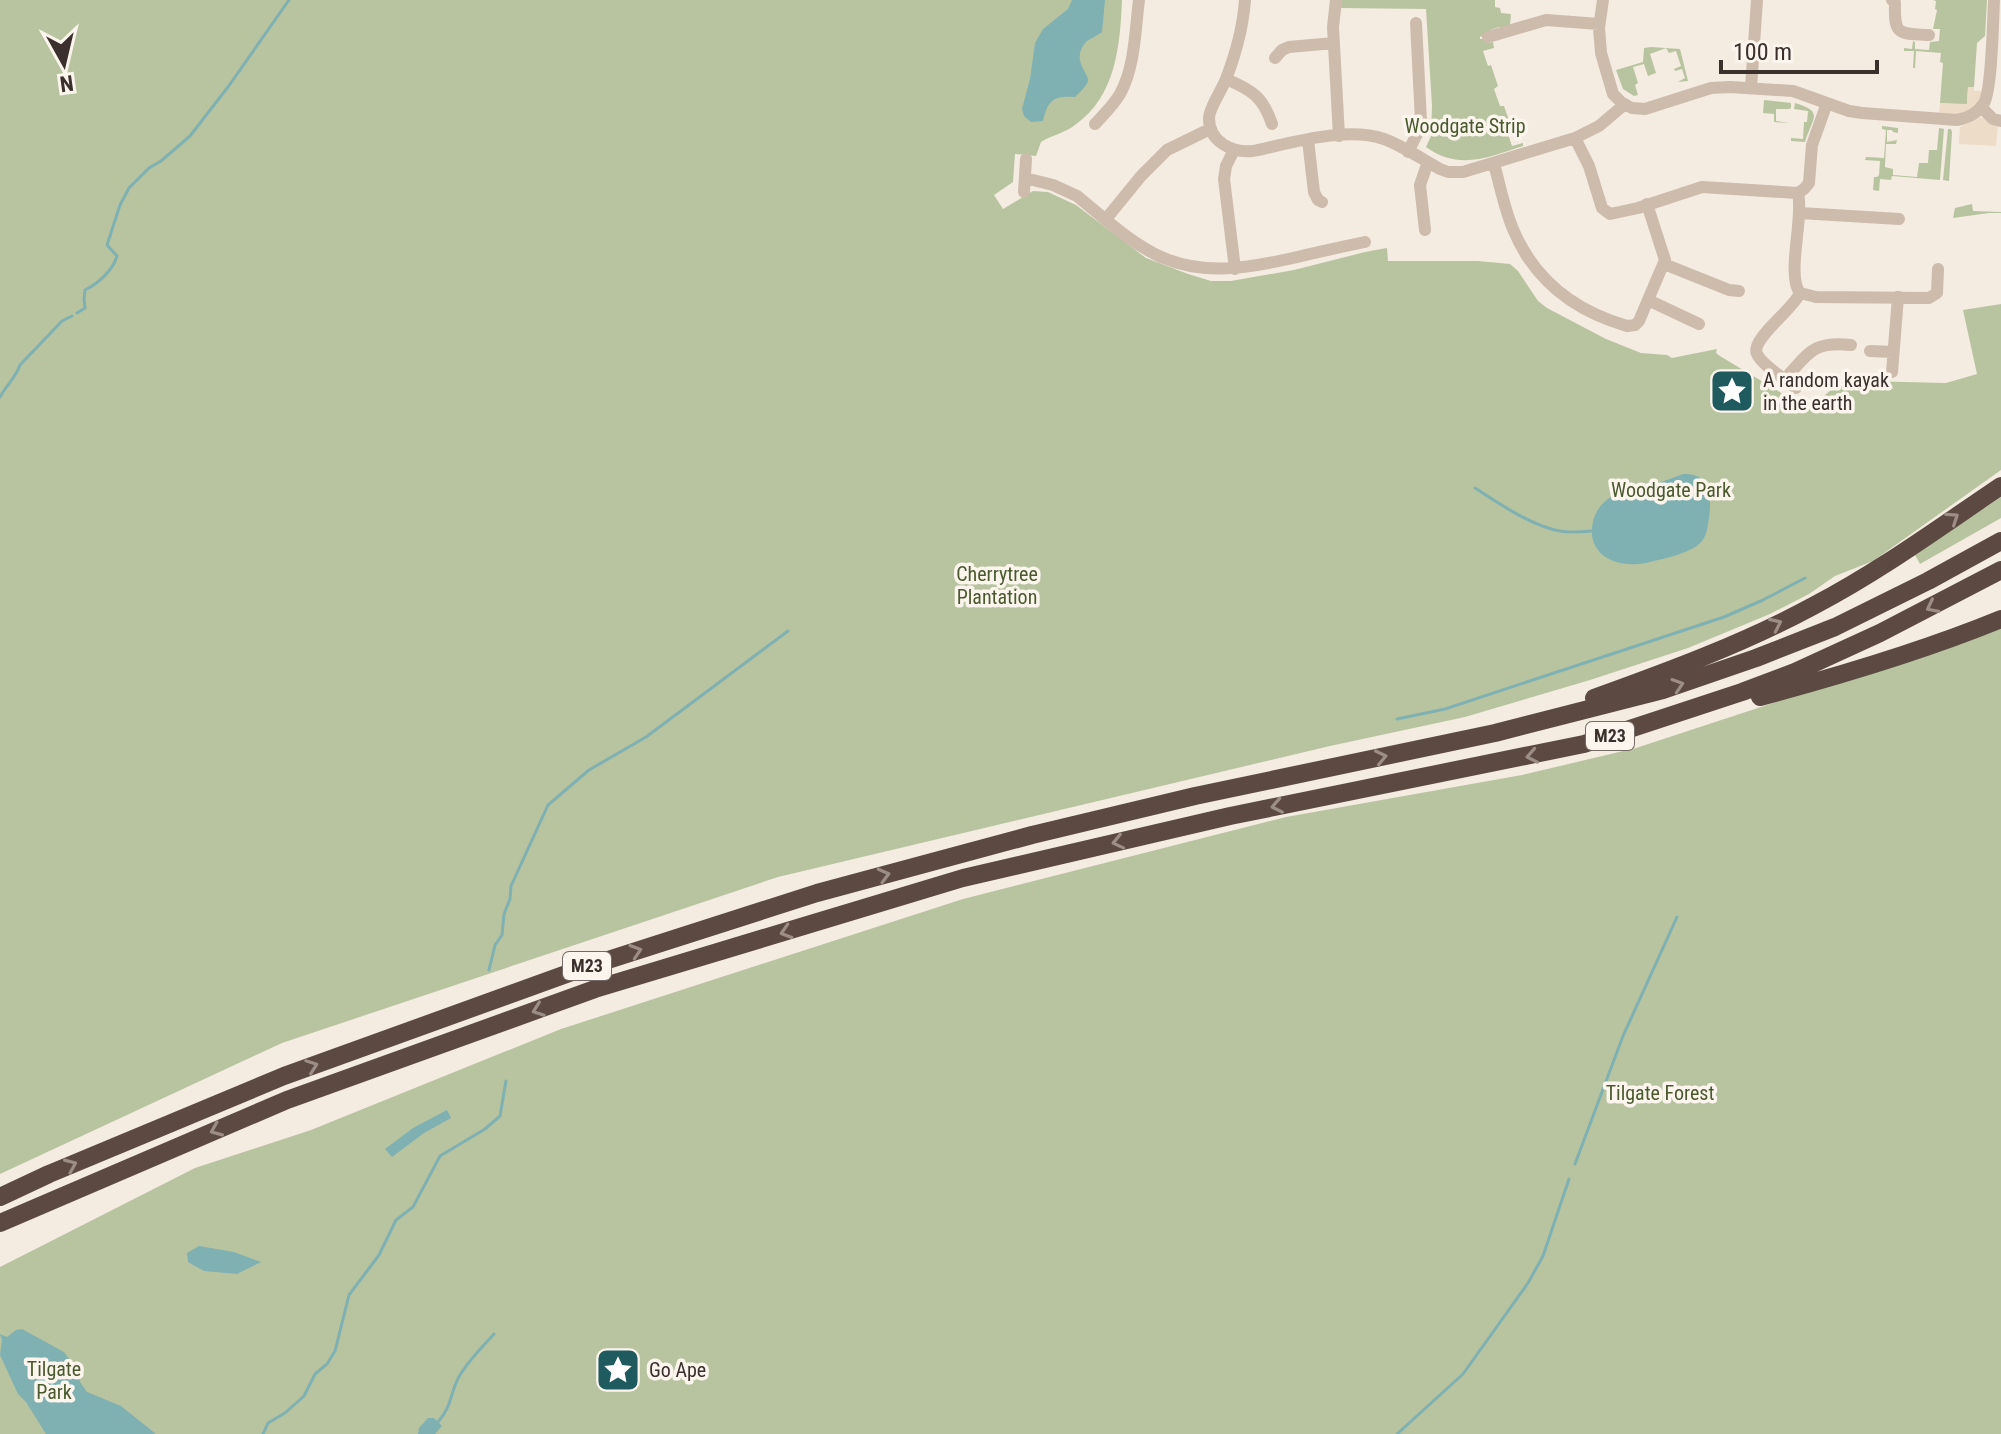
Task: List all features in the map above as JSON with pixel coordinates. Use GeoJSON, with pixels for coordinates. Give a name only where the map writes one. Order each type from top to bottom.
{"type":"FeatureCollection","features":[{"type":"Feature","properties":{"kind":"highway","name":"M23"},"geometry":{"type":"LineString","coordinates":[[1495,733],[1656,675],[1828,599],[2001,486]]}},
{"type":"Feature","properties":{"kind":"highway","name":"M23"},"geometry":{"type":"LineString","coordinates":[[0,1197],[284,1076],[583,968],[817,893],[1016,839],[1165,803],[1495,733],[1663,690],[1769,653],[1848,620],[2001,541]]}},
{"type":"Feature","properties":{"kind":"highway","name":"M23"},"geometry":{"type":"LineString","coordinates":[[1584,744],[1795,672],[2001,570]]}},
{"type":"Feature","properties":{"kind":"highway","name":"M23"},"geometry":{"type":"LineString","coordinates":[[0,1223],[287,1100],[595,989],[963,878],[1218,818],[1584,744],[1866,666],[2001,619]]}},
{"type":"Feature","properties":{"kind":"street"},"geometry":{"type":"LineString","coordinates":[[1095,124],[1119,96],[1125,82],[1139,0]]}},
{"type":"Feature","properties":{"kind":"street"},"geometry":{"type":"LineString","coordinates":[[1245,0],[1241,32],[1219,97],[1210,110],[1210,129],[1222,145],[1234,150],[1253,151],[1339,136],[1378,138],[1440,169],[1463,172],[1575,138],[1599,126],[1625,104]]}},
{"type":"Feature","properties":{"kind":"street"},"geometry":{"type":"LineString","coordinates":[[1336,0],[1333,16],[1339,136]]}},
{"type":"Feature","properties":{"kind":"street"},"geometry":{"type":"LineString","coordinates":[[1603,0],[1599,43],[1610,87],[1613,94],[1632,108],[1645,109],[1711,88],[1751,88],[1793,91],[1849,111],[1957,120],[1972,115],[1981,107],[1988,91],[1997,15],[1994,0]]}},
{"type":"Feature","properties":{"kind":"street"},"geometry":{"type":"LineString","coordinates":[[1751,88],[1757,0]]}},
{"type":"Feature","properties":{"kind":"street"},"geometry":{"type":"LineString","coordinates":[[1892,0],[1895,3],[1894,22],[1898,29],[1906,34],[1929,35]]}},
{"type":"Feature","properties":{"kind":"street"},"geometry":{"type":"LineString","coordinates":[[1488,37],[1546,20],[1599,24]]}},
{"type":"Feature","properties":{"kind":"street"},"geometry":{"type":"LineString","coordinates":[[1408,152],[1421,121],[1416,23]]}},
{"type":"Feature","properties":{"kind":"street"},"geometry":{"type":"LineString","coordinates":[[1275,58],[1289,47],[1334,43]]}},
{"type":"Feature","properties":{"kind":"street"},"geometry":{"type":"LineString","coordinates":[[1226,79],[1256,95],[1266,106],[1272,124]]}},
{"type":"Feature","properties":{"kind":"street"},"geometry":{"type":"LineString","coordinates":[[1575,138],[1589,166],[1603,210],[1610,214],[1702,187],[1798,193],[1809,183],[1812,145],[1827,103]]}},
{"type":"Feature","properties":{"kind":"street"},"geometry":{"type":"LineString","coordinates":[[1981,107],[1993,119],[2001,121]]}},
{"type":"Feature","properties":{"kind":"street"},"geometry":{"type":"LineString","coordinates":[[1106,219],[1167,150],[1210,129]]}},
{"type":"Feature","properties":{"kind":"street"},"geometry":{"type":"LineString","coordinates":[[1308,140],[1314,192],[1322,202]]}},
{"type":"Feature","properties":{"kind":"street"},"geometry":{"type":"LineString","coordinates":[[1234,150],[1224,179],[1235,269]]}},
{"type":"Feature","properties":{"kind":"street"},"geometry":{"type":"LineString","coordinates":[[1024,192],[1026,159]]}},
{"type":"Feature","properties":{"kind":"street"},"geometry":{"type":"LineString","coordinates":[[1425,230],[1420,185],[1428,162]]}},
{"type":"Feature","properties":{"kind":"street"},"geometry":{"type":"LineString","coordinates":[[1494,164],[1509,218],[1520,242],[1547,280],[1563,296],[1586,309],[1630,326],[1639,321],[1664,264],[1662,246],[1647,204]]}},
{"type":"Feature","properties":{"kind":"street"},"geometry":{"type":"LineString","coordinates":[[1025,178],[1053,185],[1077,196],[1139,244],[1159,256],[1197,268],[1235,269],[1365,242]]}},
{"type":"Feature","properties":{"kind":"street"},"geometry":{"type":"LineString","coordinates":[[1798,193],[1800,213],[1794,276],[1800,293],[1816,297],[1929,298],[1937,293],[1938,269]]}},
{"type":"Feature","properties":{"kind":"street"},"geometry":{"type":"LineString","coordinates":[[1800,213],[1899,219]]}},
{"type":"Feature","properties":{"kind":"street"},"geometry":{"type":"LineString","coordinates":[[1664,264],[1729,290],[1739,291]]}},
{"type":"Feature","properties":{"kind":"street"},"geometry":{"type":"LineString","coordinates":[[1796,388],[1762,360],[1756,348],[1759,339],[1791,308],[1800,293]]}},
{"type":"Feature","properties":{"kind":"street"},"geometry":{"type":"LineString","coordinates":[[1892,372],[1898,297]]}},
{"type":"Feature","properties":{"kind":"street"},"geometry":{"type":"LineString","coordinates":[[1648,300],[1699,324]]}},
{"type":"Feature","properties":{"kind":"street"},"geometry":{"type":"LineString","coordinates":[[1785,379],[1815,348],[1833,343],[1851,345]]}},
{"type":"Feature","properties":{"kind":"street"},"geometry":{"type":"LineString","coordinates":[[1870,351],[1893,352]]}},
{"type":"Feature","properties":{"kind":"green space"},"geometry":{"type":"Polygon","coordinates":[[[0,0],[1122,0],[1117,52],[1099,100],[1075,125],[1041,142],[1036,156],[1015,154],[1013,182],[994,195],[1003,209],[1033,191],[1048,192],[1076,205],[1146,258],[1211,281],[1231,281],[1294,270],[1387,248],[1388,261],[1510,264],[1538,301],[1606,339],[1641,353],[1672,358],[1717,349],[1716,353],[1720,356],[1788,397],[1806,412],[1832,389],[1861,381],[1946,383],[1977,374],[1963,310],[2001,304],[2001,470],[1873,561],[1835,576],[1809,594],[1770,614],[1688,648],[1465,717],[778,877],[282,1043],[0,1174],[0,0]]]}},
{"type":"Feature","properties":{"kind":"green space","name":"Woodgate Strip"},"geometry":{"type":"Polygon","coordinates":[[[1342,0],[1495,0],[1495,7],[1500,8],[1501,13],[1511,14],[1510,25],[1504,29],[1490,30],[1480,39],[1493,42],[1494,48],[1483,51],[1498,86],[1494,89],[1500,106],[1504,106],[1513,132],[1508,134],[1512,146],[1523,143],[1523,146],[1474,160],[1450,159],[1426,147],[1431,136],[1432,106],[1426,9],[1340,8],[1342,0]]]}},
{"type":"Feature","properties":{"kind":"green space"},"geometry":{"type":"Polygon","coordinates":[[[1933,0],[1987,0],[1985,36],[1977,43],[1974,87],[1968,87],[1967,105],[1940,103],[1941,53],[1916,51],[1913,68],[1914,51],[1904,51],[1904,48],[1912,49],[1913,41],[1915,49],[1929,50],[1930,42],[1939,41],[1940,29],[1933,29],[1937,10],[1936,1],[1933,0]]]}},
{"type":"Feature","properties":{"kind":"green space"},"geometry":{"type":"Polygon","coordinates":[[[1644,48],[1666,48],[1650,54],[1656,73],[1648,76],[1644,64],[1633,67],[1638,83],[1635,85],[1638,95],[1634,96],[1623,89],[1616,70],[1643,62],[1644,48]]]}},
{"type":"Feature","properties":{"kind":"green space"},"geometry":{"type":"Polygon","coordinates":[[[1666,48],[1680,49],[1688,81],[1678,82],[1685,78],[1682,69],[1674,69],[1681,66],[1676,51],[1669,53],[1666,48]]]}},
{"type":"Feature","properties":{"kind":"green space"},"geometry":{"type":"Polygon","coordinates":[[[1764,100],[1791,103],[1789,109],[1776,109],[1776,121],[1789,123],[1774,122],[1774,114],[1763,113],[1764,100]]]}},
{"type":"Feature","properties":{"kind":"green space"},"geometry":{"type":"Polygon","coordinates":[[[1795,103],[1813,113],[1805,142],[1791,141],[1791,138],[1803,139],[1804,122],[1807,122],[1808,111],[1794,109],[1795,103]]]}},
{"type":"Feature","properties":{"kind":"green space"},"geometry":{"type":"Polygon","coordinates":[[[1882,126],[1898,128],[1898,133],[1887,130],[1887,142],[1897,140],[1896,144],[1886,144],[1885,167],[1893,169],[1893,175],[1917,177],[1919,163],[1928,163],[1929,150],[1937,150],[1939,128],[1944,129],[1940,180],[1892,176],[1891,180],[1880,179],[1879,191],[1873,190],[1880,161],[1865,160],[1866,157],[1884,158],[1886,130],[1882,126]]]}},
{"type":"Feature","properties":{"kind":"green space"},"geometry":{"type":"Polygon","coordinates":[[[1948,129],[1952,132],[1949,181],[1943,180],[1948,129]]]}},
{"type":"Feature","properties":{"kind":"green space"},"geometry":{"type":"Polygon","coordinates":[[[1972,204],[1973,211],[2001,213],[1953,218],[1955,208],[1972,204]]]}},
{"type":"Feature","properties":{"kind":"green space"},"geometry":{"type":"Polygon","coordinates":[[[2001,497],[2001,518],[1920,564],[1915,555],[2001,497]]]}},
{"type":"Feature","properties":{"kind":"green space","name":"Tilgate Forest"},"geometry":{"type":"Polygon","coordinates":[[[2001,628],[2001,1434],[0,1434],[0,1267],[195,1168],[311,1130],[561,1029],[963,899],[1286,817],[1522,775],[1636,748],[2001,628]]]}},
{"type":"Feature","properties":{"kind":"shaded area"},"geometry":{"type":"Polygon","coordinates":[[[1968,87],[1983,91],[1974,108],[1960,115],[1939,114],[1940,103],[1967,104],[1968,87]]]}},
{"type":"Feature","properties":{"kind":"shaded area"},"geometry":{"type":"Polygon","coordinates":[[[1980,117],[1998,124],[1996,146],[1959,144],[1960,127],[1980,117]]]}},
{"type":"Feature","properties":{"kind":"water"},"geometry":{"type":"Polygon","coordinates":[[[1072,0],[1105,0],[1102,32],[1081,49],[1080,61],[1088,81],[1075,97],[1061,97],[1053,101],[1043,121],[1031,122],[1022,109],[1035,43],[1043,29],[1068,9],[1072,0]]]}},
{"type":"Feature","properties":{"kind":"water"},"geometry":{"type":"Polygon","coordinates":[[[1683,474],[1700,478],[1710,498],[1707,528],[1697,546],[1676,555],[1635,564],[1613,561],[1598,550],[1592,531],[1595,515],[1606,501],[1617,494],[1683,474]]]}},
{"type":"Feature","properties":{"kind":"water"},"geometry":{"type":"Polygon","coordinates":[[[447,1110],[451,1118],[392,1157],[385,1149],[413,1128],[447,1110]]]}},
{"type":"Feature","properties":{"kind":"water"},"geometry":{"type":"Polygon","coordinates":[[[199,1246],[234,1252],[261,1262],[237,1274],[204,1271],[188,1262],[187,1253],[199,1246]]]}},
{"type":"Feature","properties":{"kind":"water"},"geometry":{"type":"Polygon","coordinates":[[[22,1329],[64,1352],[87,1392],[121,1406],[156,1434],[46,1434],[18,1394],[0,1355],[0,1334],[7,1337],[22,1329]]]}},
{"type":"Feature","properties":{"kind":"water"},"geometry":{"type":"Polygon","coordinates":[[[428,1418],[434,1418],[442,1426],[435,1434],[418,1434],[419,1428],[428,1418]]]}},
{"type":"Feature","properties":{"kind":"waterway"},"geometry":{"type":"LineString","coordinates":[[77,313],[85,308],[85,290],[105,276],[115,261],[117,256],[107,245],[129,188],[190,136],[289,0]]}},
{"type":"Feature","properties":{"kind":"waterway"},"geometry":{"type":"LineString","coordinates":[[0,397],[20,365],[62,321],[72,316]]}},
{"type":"Feature","properties":{"kind":"waterway"},"geometry":{"type":"LineString","coordinates":[[1475,488],[1538,524],[1564,532],[1592,531]]}},
{"type":"Feature","properties":{"kind":"waterway"},"geometry":{"type":"LineString","coordinates":[[1397,719],[1445,709],[1724,617],[1805,578]]}},
{"type":"Feature","properties":{"kind":"waterway"},"geometry":{"type":"LineString","coordinates":[[489,970],[495,945],[502,935],[511,886],[548,805],[589,770],[646,737],[788,631]]}},
{"type":"Feature","properties":{"kind":"waterway"},"geometry":{"type":"LineString","coordinates":[[1575,1164],[1623,1036],[1677,917]]}},
{"type":"Feature","properties":{"kind":"waterway"},"geometry":{"type":"LineString","coordinates":[[263,1434],[268,1423],[304,1396],[315,1374],[327,1364],[335,1351],[349,1295],[379,1255],[396,1220],[413,1207],[440,1156],[485,1129],[500,1116],[506,1081]]}},
{"type":"Feature","properties":{"kind":"waterway"},"geometry":{"type":"LineString","coordinates":[[1397,1434],[1463,1374],[1528,1283],[1543,1256],[1569,1179]]}},
{"type":"Feature","properties":{"kind":"waterway"},"geometry":{"type":"LineString","coordinates":[[438,1422],[460,1375],[494,1334]]}},
{"type":"Feature","properties":{"kind":"place","name":"A random kayak in the earth"},"geometry":{"type":"Point","coordinates":[1732,391]}},
{"type":"Feature","properties":{"kind":"place","name":"Go Ape"},"geometry":{"type":"Point","coordinates":[618,1370]}},
{"type":"Feature","properties":{"kind":"park label","name":"Woodgate Park"},"geometry":{"type":"Point","coordinates":[1671,490]}},
{"type":"Feature","properties":{"kind":"park label","name":"Cherrytree Plantation"},"geometry":{"type":"Point","coordinates":[997,586]}},
{"type":"Feature","properties":{"kind":"park label","name":"Tilgate Park"},"geometry":{"type":"Point","coordinates":[54,1380]}}]}
